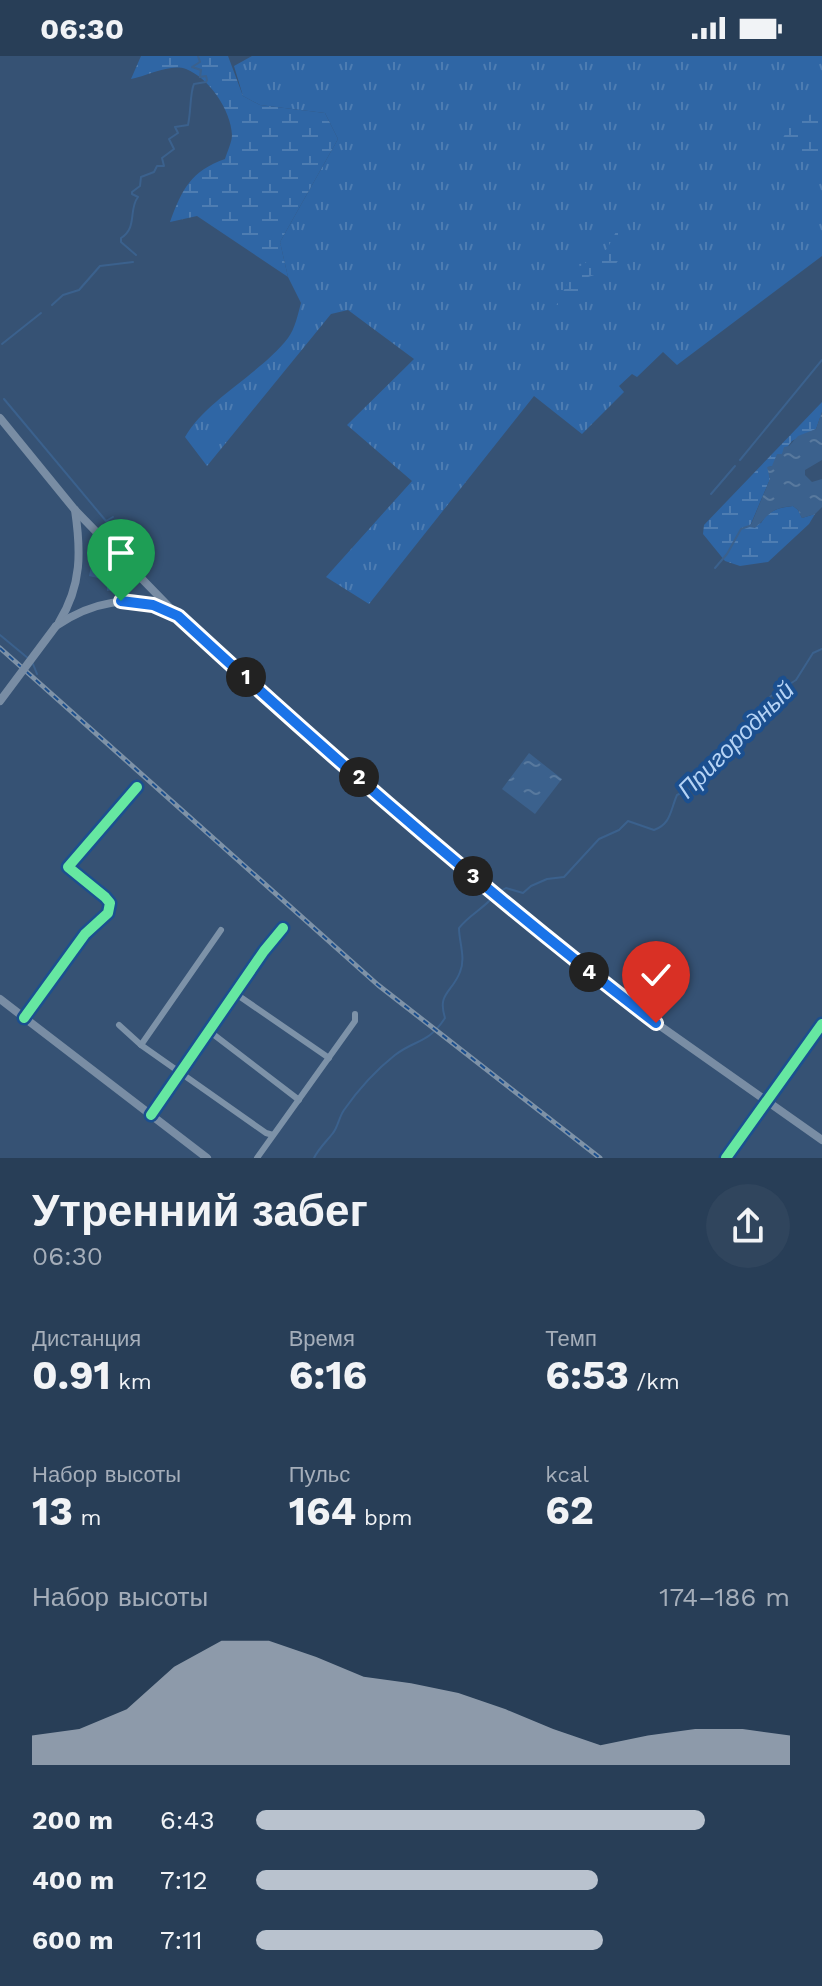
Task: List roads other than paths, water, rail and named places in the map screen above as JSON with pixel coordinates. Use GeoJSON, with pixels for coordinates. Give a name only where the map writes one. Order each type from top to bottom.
{"type":"FeatureCollection","features":[{"type":"Feature","properties":{"kind":"main road"},"geometry":{"type":"LineString","coordinates":[[0,418],[75,510],[178,616],[484,886],[593,975],[822,1140]]}},
{"type":"Feature","properties":{"kind":"main road"},"geometry":{"type":"LineString","coordinates":[[0,701],[56,626],[74,594],[79,577],[75,510]]}},
{"type":"Feature","properties":{"kind":"main road"},"geometry":{"type":"LineString","coordinates":[[56,626],[87,608],[112,602],[139,602],[178,616]]}},
{"type":"Feature","properties":{"kind":"main road"},"geometry":{"type":"LineString","coordinates":[[0,999],[207,1158]]}},
{"type":"Feature","properties":{"kind":"street"},"geometry":{"type":"LineString","coordinates":[[24,1018],[85,934],[108,913],[110,903],[105,897],[68,867],[137,787]]}},
{"type":"Feature","properties":{"kind":"street"},"geometry":{"type":"LineString","coordinates":[[151,1115],[283,928]]}},
{"type":"Feature","properties":{"kind":"street"},"geometry":{"type":"LineString","coordinates":[[141,1045],[221,930]]}},
{"type":"Feature","properties":{"kind":"street"},"geometry":{"type":"LineString","coordinates":[[236,994],[329,1058]]}},
{"type":"Feature","properties":{"kind":"street"},"geometry":{"type":"LineString","coordinates":[[257,1158],[355,1021],[355,1014]]}},
{"type":"Feature","properties":{"kind":"street"},"geometry":{"type":"LineString","coordinates":[[726,1158],[822,1024]]}},
{"type":"Feature","properties":{"kind":"street"},"geometry":{"type":"LineString","coordinates":[[119,1025],[141,1045],[273,1135]]}},
{"type":"Feature","properties":{"kind":"street"},"geometry":{"type":"LineString","coordinates":[[209,1031],[299,1100]]}},
{"type":"Feature","properties":{"kind":"water"},"geometry":{"type":"Polygon","coordinates":[[[822,412],[822,460],[805,470],[805,475],[812,482],[822,479],[822,507],[815,514],[802,518],[793,506],[779,508],[755,528],[750,527],[770,479],[767,467],[772,466],[777,454],[782,454],[784,447],[798,436],[816,429],[822,412]]]}},
{"type":"Feature","properties":{"kind":"water"},"geometry":{"type":"Polygon","coordinates":[[[99,551],[127,579],[124,589],[107,591],[107,580],[89,576],[94,552],[99,551]]]}},
{"type":"Feature","properties":{"kind":"water"},"geometry":{"type":"Polygon","coordinates":[[[529,753],[562,779],[535,814],[502,789],[529,753]]]}},
{"type":"Feature","properties":{"kind":"waterway"},"geometry":{"type":"LineString","coordinates":[[136,255],[121,242],[131,224],[138,197],[132,192],[140,186],[141,177],[154,172],[157,166],[164,166],[162,158],[174,149],[169,139],[178,133],[175,127],[188,125],[194,84],[207,80],[206,76],[200,77],[201,70],[192,67],[200,62],[198,56]]}},
{"type":"Feature","properties":{"kind":"waterway"},"geometry":{"type":"LineString","coordinates":[[52,305],[63,295],[79,290],[100,266],[133,262]]}},
{"type":"Feature","properties":{"kind":"waterway"},"geometry":{"type":"LineString","coordinates":[[2,344],[41,313]]}},
{"type":"Feature","properties":{"kind":"waterway"},"geometry":{"type":"LineString","coordinates":[[740,460],[822,360]]}},
{"type":"Feature","properties":{"kind":"waterway"},"geometry":{"type":"LineString","coordinates":[[4,399],[106,521],[113,517]]}},
{"type":"Feature","properties":{"kind":"waterway"},"geometry":{"type":"LineString","coordinates":[[711,494],[735,466]]}},
{"type":"Feature","properties":{"kind":"waterway"},"geometry":{"type":"LineString","coordinates":[[715,568],[741,529],[752,525]]}},
{"type":"Feature","properties":{"kind":"waterway"},"geometry":{"type":"LineString","coordinates":[[0,635],[29,659]]}},
{"type":"Feature","properties":{"kind":"waterway","name":"Пригородный"},"geometry":{"type":"LineString","coordinates":[[499,892],[506,888],[523,893],[547,879],[564,877],[599,839],[619,830],[628,821],[654,830],[664,824],[677,795],[694,787],[753,715],[771,696],[796,680],[813,653],[822,649]]}},
{"type":"Feature","properties":{"kind":"waterway"},"geometry":{"type":"LineString","coordinates":[[33,664],[37,674]]}},
{"type":"Feature","properties":{"kind":"waterway","name":"Пригородный"},"geometry":{"type":"LineString","coordinates":[[314,1158],[335,1131],[355,1095],[381,1067],[402,1050],[427,1037],[445,1018],[444,998],[462,967],[459,928],[494,896]]}},
{"type":"Feature","properties":{"kind":"railway"},"geometry":{"type":"LineString","coordinates":[[0,648],[378,985],[600,1158]]}}]}
